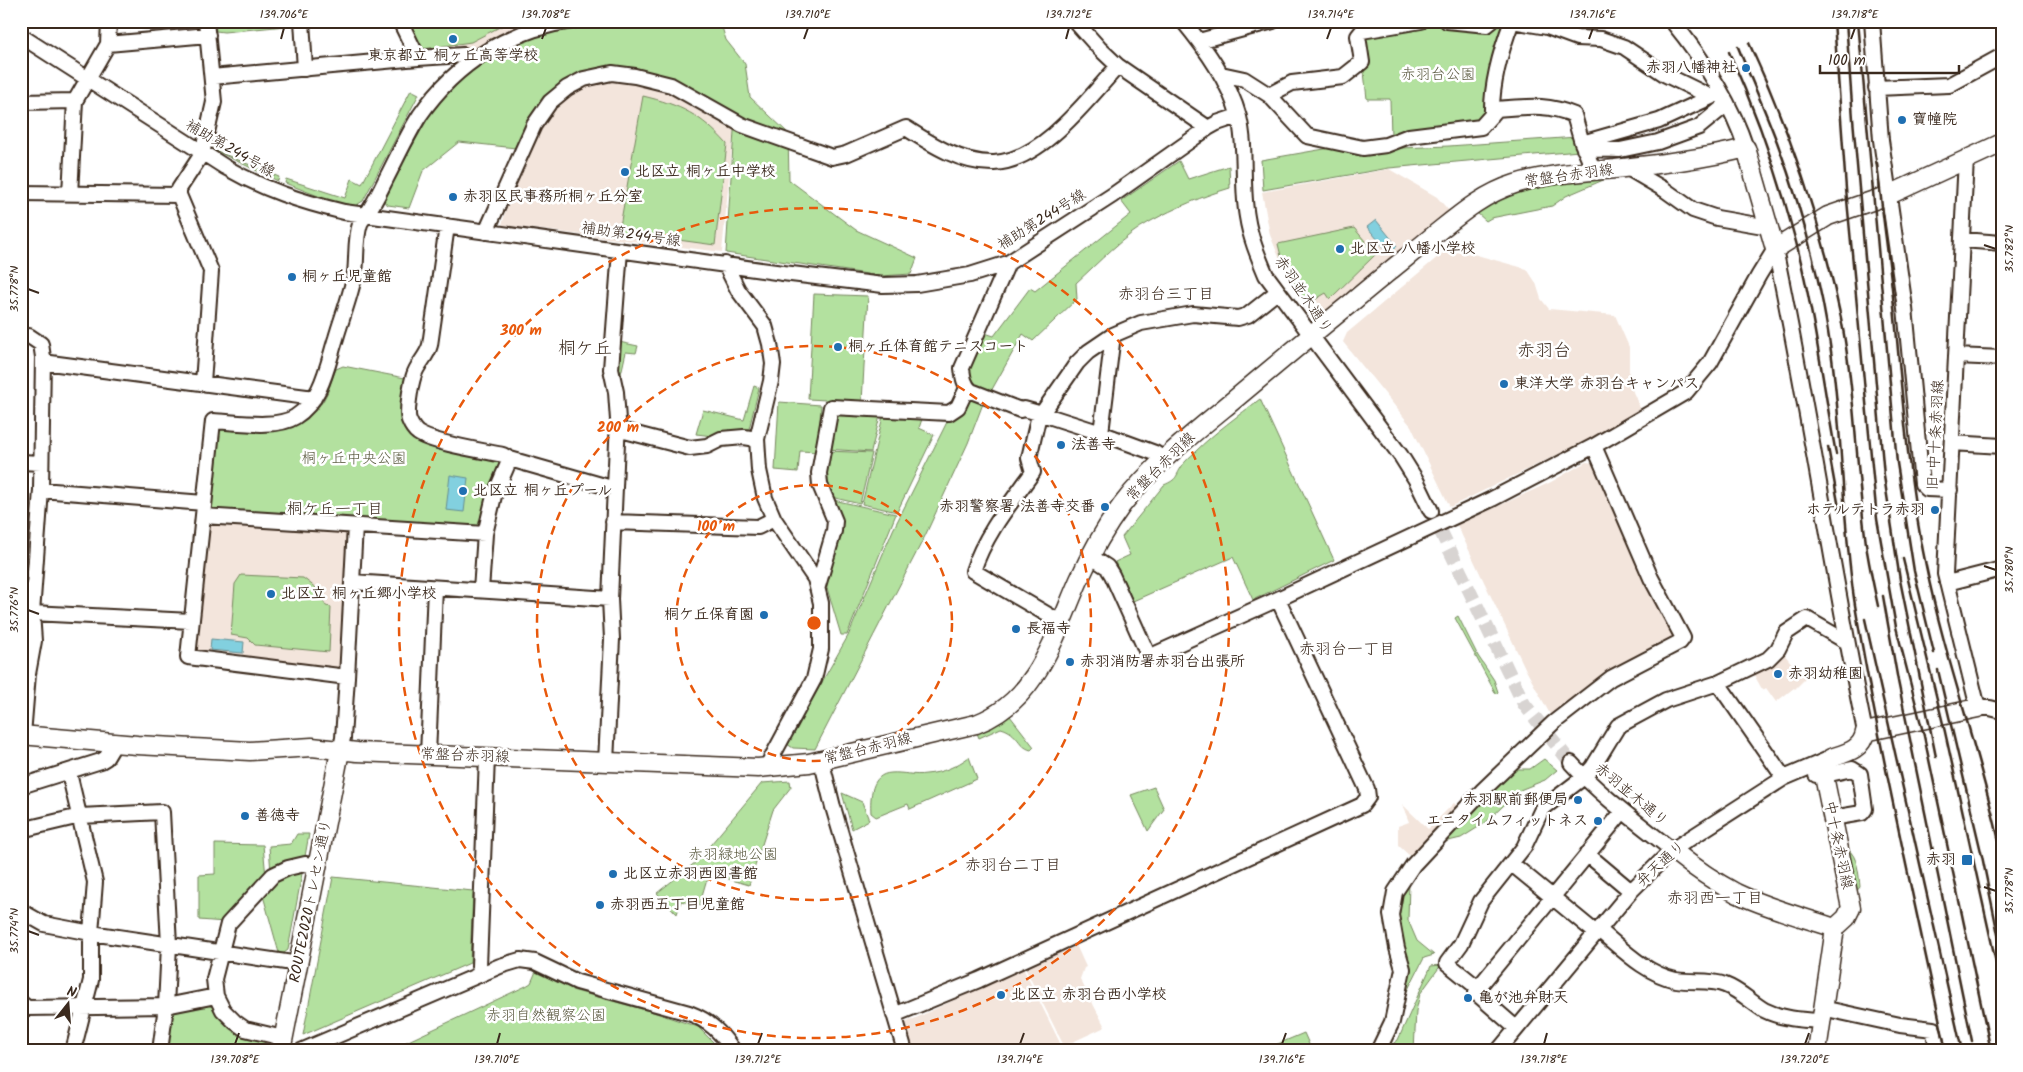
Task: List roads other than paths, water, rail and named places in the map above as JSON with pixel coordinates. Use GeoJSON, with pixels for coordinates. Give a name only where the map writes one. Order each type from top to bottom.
{"type":"FeatureCollection","features":[{"type":"Feature","properties":{"kind":"main road"},"geometry":{"type":"LineString","coordinates":[[1746,148],[1775,249],[1828,216],[1889,195],[2002,143]]}},
{"type":"Feature","properties":{"kind":"main road","name":"常盤台赤羽線"},"geometry":{"type":"LineString","coordinates":[[22,735],[250,751],[312,747],[340,751],[766,768],[819,761],[990,719],[1012,703],[1049,652],[1090,556],[1103,534],[1123,504],[1164,459],[1310,336],[1467,209],[1489,194],[1514,184],[1541,177],[1706,158],[1746,148]]}},
{"type":"Feature","properties":{"kind":"main road"},"geometry":{"type":"LineString","coordinates":[[1865,732],[1978,708]]}},
{"type":"Feature","properties":{"kind":"main road","name":"弁天通り"},"geometry":{"type":"LineString","coordinates":[[1831,758],[1859,746],[1865,732]]}},
{"type":"Feature","properties":{"kind":"main road","name":"ROUTE2020トレセン通り"},"geometry":{"type":"LineString","coordinates":[[282,1044],[340,751]]}},
{"type":"Feature","properties":{"kind":"main road"},"geometry":{"type":"LineString","coordinates":[[1826,782],[1826,767],[1831,758]]}},
{"type":"Feature","properties":{"kind":"main road","name":"中十条赤羽線"},"geometry":{"type":"LineString","coordinates":[[1817,1051],[1835,928],[1844,920],[1851,908],[1826,782]]}},
{"type":"Feature","properties":{"kind":"main road"},"geometry":{"type":"LineString","coordinates":[[1672,850],[1699,871],[1735,892],[1760,903],[1835,928]]}},
{"type":"Feature","properties":{"kind":"street"},"geometry":{"type":"LineString","coordinates":[[70,194],[75,101],[108,44],[109,21]]}},
{"type":"Feature","properties":{"kind":"street"},"geometry":{"type":"LineString","coordinates":[[302,21],[305,69]]}},
{"type":"Feature","properties":{"kind":"street"},"geometry":{"type":"LineString","coordinates":[[400,21],[418,58]]}},
{"type":"Feature","properties":{"kind":"street"},"geometry":{"type":"LineString","coordinates":[[347,677],[188,657],[214,421],[276,423],[300,414],[314,398],[329,364],[348,301],[354,273],[360,223],[420,116],[438,92],[475,58],[500,43],[525,32],[555,23],[572,21]]}},
{"type":"Feature","properties":{"kind":"street"},"geometry":{"type":"LineString","coordinates":[[1075,21],[1098,48],[1118,66],[1208,128]]}},
{"type":"Feature","properties":{"kind":"street","name":"赤羽並木通り"},"geometry":{"type":"LineString","coordinates":[[1183,21],[1221,74],[1238,116],[1245,156],[1246,216],[1255,250],[1266,275],[1401,456],[1416,480],[1431,511]]}},
{"type":"Feature","properties":{"kind":"street"},"geometry":{"type":"LineString","coordinates":[[1199,41],[1273,21]]}},
{"type":"Feature","properties":{"kind":"street"},"geometry":{"type":"LineString","coordinates":[[1269,95],[1292,84],[1343,77],[1362,62],[1358,36],[1362,31],[1420,21]]}},
{"type":"Feature","properties":{"kind":"street"},"geometry":{"type":"LineString","coordinates":[[1447,21],[1487,25],[1492,21]]}},
{"type":"Feature","properties":{"kind":"street"},"geometry":{"type":"LineString","coordinates":[[1492,115],[1491,98],[1505,39],[1512,21],[1548,27],[1577,38],[1601,39],[1624,47],[1666,75],[1719,98]]}},
{"type":"Feature","properties":{"kind":"street"},"geometry":{"type":"LineString","coordinates":[[1672,21],[1700,57],[1719,98],[1740,130],[1746,148]]}},
{"type":"Feature","properties":{"kind":"street"},"geometry":{"type":"LineString","coordinates":[[1872,21],[1881,140],[1905,308],[1922,484],[1926,489],[1950,490]]}},
{"type":"Feature","properties":{"kind":"street"},"geometry":{"type":"LineString","coordinates":[[108,44],[207,28],[214,102],[202,154],[179,188],[179,195],[211,271],[203,383]]}},
{"type":"Feature","properties":{"kind":"street","name":"補助第244号線"},"geometry":{"type":"LineString","coordinates":[[21,36],[202,154],[254,184],[278,194],[344,212],[883,285],[917,284],[945,280],[970,275],[1008,263],[1106,199],[1208,128],[1238,116]]}},
{"type":"Feature","properties":{"kind":"street"},"geometry":{"type":"LineString","coordinates":[[212,77],[418,58],[463,55],[475,58]]}},
{"type":"Feature","properties":{"kind":"street"},"geometry":{"type":"LineString","coordinates":[[1876,88],[1949,85],[2002,56]]}},
{"type":"Feature","properties":{"kind":"street"},"geometry":{"type":"LineString","coordinates":[[486,232],[534,125],[550,102],[567,88],[584,78],[612,73],[671,85],[742,125],[832,158],[846,154],[906,128],[942,150],[994,163],[1012,159],[1032,151],[1067,121],[1118,66]]}},
{"type":"Feature","properties":{"kind":"street"},"geometry":{"type":"LineString","coordinates":[[1221,74],[1244,80],[1269,95],[1307,136],[1363,148],[1386,146],[1410,136],[1481,127],[1497,109],[1543,106],[1558,108],[1574,115],[1583,146],[1594,171]]}},
{"type":"Feature","properties":{"kind":"street"},"geometry":{"type":"LineString","coordinates":[[1583,146],[1620,150],[1658,142],[1699,127],[1719,98]]}},
{"type":"Feature","properties":{"kind":"street"},"geometry":{"type":"LineString","coordinates":[[1583,146],[1659,121],[1719,98]]}},
{"type":"Feature","properties":{"kind":"street"},"geometry":{"type":"LineString","coordinates":[[21,102],[75,101]]}},
{"type":"Feature","properties":{"kind":"street","name":"旧 中十条赤羽線"},"geometry":{"type":"LineString","coordinates":[[1966,159],[1945,574],[1978,708]]}},
{"type":"Feature","properties":{"kind":"street"},"geometry":{"type":"LineString","coordinates":[[1626,168],[1665,190],[1693,210],[1717,218],[1769,227]]}},
{"type":"Feature","properties":{"kind":"street"},"geometry":{"type":"LineString","coordinates":[[21,193],[179,195]]}},
{"type":"Feature","properties":{"kind":"street"},"geometry":{"type":"LineString","coordinates":[[447,226],[430,345],[426,357],[414,373],[408,416],[414,430],[425,437],[503,455],[510,459],[615,489]]}},
{"type":"Feature","properties":{"kind":"street"},"geometry":{"type":"LineString","coordinates":[[1962,240],[2002,243]]}},
{"type":"Feature","properties":{"kind":"street"},"geometry":{"type":"LineString","coordinates":[[1090,556],[1107,567],[1112,575],[1149,657],[1492,499],[1594,446],[1686,392],[1710,363],[1775,249]]}},
{"type":"Feature","properties":{"kind":"street"},"geometry":{"type":"LineString","coordinates":[[1775,249],[1796,349],[1847,642],[1865,732]]}},
{"type":"Feature","properties":{"kind":"street"},"geometry":{"type":"LineString","coordinates":[[606,762],[612,639],[610,599],[617,429],[616,392],[611,369],[620,250]]}},
{"type":"Feature","properties":{"kind":"street"},"geometry":{"type":"LineString","coordinates":[[1008,263],[962,368],[967,388],[1002,404],[1042,414],[1101,433],[1155,453],[1164,459]]}},
{"type":"Feature","properties":{"kind":"street"},"geometry":{"type":"LineString","coordinates":[[724,264],[738,290],[765,326],[770,344],[773,364],[772,372],[757,439],[761,484],[774,519],[812,572],[818,586],[822,631],[818,666],[809,691],[766,768]]}},
{"type":"Feature","properties":{"kind":"street"},"geometry":{"type":"LineString","coordinates":[[1062,623],[973,571],[990,532],[1033,472],[1029,458],[1038,419],[1076,363],[1088,352],[1113,335],[1141,323],[1193,314],[1238,318],[1248,316],[1277,292]]}},
{"type":"Feature","properties":{"kind":"street"},"geometry":{"type":"LineString","coordinates":[[1101,433],[1113,335]]}},
{"type":"Feature","properties":{"kind":"street"},"geometry":{"type":"LineString","coordinates":[[21,336],[29,336],[41,344],[43,362],[41,490],[32,613],[34,641],[27,648],[22,735]]}},
{"type":"Feature","properties":{"kind":"street"},"geometry":{"type":"LineString","coordinates":[[1956,356],[2002,358]]}},
{"type":"Feature","properties":{"kind":"street"},"geometry":{"type":"LineString","coordinates":[[43,362],[314,398]]}},
{"type":"Feature","properties":{"kind":"street"},"geometry":{"type":"LineString","coordinates":[[818,586],[834,531],[835,520],[820,485],[819,473],[831,406],[949,413],[958,407],[967,388]]}},
{"type":"Feature","properties":{"kind":"street"},"geometry":{"type":"LineString","coordinates":[[617,429],[690,448],[707,446],[721,439],[744,437],[757,439]]}},
{"type":"Feature","properties":{"kind":"street"},"geometry":{"type":"LineString","coordinates":[[1952,443],[2002,446]]}},
{"type":"Feature","properties":{"kind":"street"},"geometry":{"type":"LineString","coordinates":[[1378,1051],[1392,1022],[1398,1003],[1403,969],[1397,948],[1392,915],[1395,892],[1413,865],[1483,790],[1553,723],[1611,678],[1680,642],[1683,638],[1651,578],[1594,446]]}},
{"type":"Feature","properties":{"kind":"street"},"geometry":{"type":"LineString","coordinates":[[481,590],[485,534],[494,496],[510,459]]}},
{"type":"Feature","properties":{"kind":"street"},"geometry":{"type":"LineString","coordinates":[[21,462],[41,463]]}},
{"type":"Feature","properties":{"kind":"street"},"geometry":{"type":"LineString","coordinates":[[41,490],[354,526],[485,534]]}},
{"type":"Feature","properties":{"kind":"street"},"geometry":{"type":"LineString","coordinates":[[614,522],[758,526],[774,519]]}},
{"type":"Feature","properties":{"kind":"street"},"geometry":{"type":"LineString","coordinates":[[340,751],[343,738],[347,677],[354,526]]}},
{"type":"Feature","properties":{"kind":"street"},"geometry":{"type":"LineString","coordinates":[[1947,584],[2002,569]]}},
{"type":"Feature","properties":{"kind":"street"},"geometry":{"type":"LineString","coordinates":[[352,582],[610,599]]}},
{"type":"Feature","properties":{"kind":"street"},"geometry":{"type":"LineString","coordinates":[[428,755],[435,588]]}},
{"type":"Feature","properties":{"kind":"street"},"geometry":{"type":"LineString","coordinates":[[894,1015],[979,980],[1362,806],[1368,797],[1367,789],[1278,599]]}},
{"type":"Feature","properties":{"kind":"street"},"geometry":{"type":"LineString","coordinates":[[32,613],[192,621]]}},
{"type":"Feature","properties":{"kind":"street"},"geometry":{"type":"LineString","coordinates":[[1478,988],[1447,963],[1461,944],[1481,901],[1524,847],[1542,809],[1584,777],[1593,767],[1618,726],[1666,700],[1718,683],[1768,659],[1778,649],[1786,633],[1807,619],[1847,642]]}},
{"type":"Feature","properties":{"kind":"street"},"geometry":{"type":"LineString","coordinates":[[1718,683],[1784,778],[1803,775],[1826,782],[1852,769],[1859,772],[1866,805],[1862,812],[1832,818]]}},
{"type":"Feature","properties":{"kind":"street"},"geometry":{"type":"LineString","coordinates":[[1978,708],[2002,711]]}},
{"type":"Feature","properties":{"kind":"street"},"geometry":{"type":"LineString","coordinates":[[21,786],[101,761],[106,758],[115,743]]}},
{"type":"Feature","properties":{"kind":"street"},"geometry":{"type":"LineString","coordinates":[[481,974],[479,966],[487,757]]}},
{"type":"Feature","properties":{"kind":"street","name":"弁天通り"},"geometry":{"type":"LineString","coordinates":[[1498,1051],[1631,891],[1672,850],[1784,778],[1831,758]]}},
{"type":"Feature","properties":{"kind":"street"},"geometry":{"type":"LineString","coordinates":[[819,761],[824,771],[905,1051]]}},
{"type":"Feature","properties":{"kind":"street","name":"赤羽並木通り"},"geometry":{"type":"LineString","coordinates":[[1571,763],[1584,777],[1672,850]]}},
{"type":"Feature","properties":{"kind":"street"},"geometry":{"type":"LineString","coordinates":[[70,772],[95,882],[91,933],[91,980],[73,1051]]}},
{"type":"Feature","properties":{"kind":"street"},"geometry":{"type":"LineString","coordinates":[[1516,1028],[1476,993],[1478,988],[1624,811]]}},
{"type":"Feature","properties":{"kind":"street"},"geometry":{"type":"LineString","coordinates":[[21,830],[80,816],[162,812],[169,945],[166,1006],[160,1051]]}},
{"type":"Feature","properties":{"kind":"street"},"geometry":{"type":"LineString","coordinates":[[1587,854],[1631,891]]}},
{"type":"Feature","properties":{"kind":"street"},"geometry":{"type":"LineString","coordinates":[[282,1044],[245,1029],[223,1010],[216,996],[214,978],[228,924],[273,875],[288,868],[305,864],[318,866]]}},
{"type":"Feature","properties":{"kind":"street"},"geometry":{"type":"LineString","coordinates":[[1512,864],[1552,898],[1646,968],[1657,973],[1675,980],[1712,981],[1728,986],[1765,1010],[1781,1016],[1821,1015],[1934,1029],[1938,1051]]}},
{"type":"Feature","properties":{"kind":"street"},"geometry":{"type":"LineString","coordinates":[[21,911],[44,924],[91,933],[299,964]]}},
{"type":"Feature","properties":{"kind":"street"},"geometry":{"type":"LineString","coordinates":[[301,1051],[481,974],[520,960],[536,962],[577,982],[689,1013],[704,1019],[717,1030],[734,1051]]}},
{"type":"Feature","properties":{"kind":"street"},"geometry":{"type":"LineString","coordinates":[[21,1003],[27,1008],[166,1006],[216,996]]}},
{"type":"Feature","properties":{"kind":"water"},"geometry":{"type":"Polygon","coordinates":[[[1376,220],[1397,246],[1389,253],[1367,227],[1376,220]]]}},
{"type":"Feature","properties":{"kind":"water"},"geometry":{"type":"Polygon","coordinates":[[[450,475],[468,478],[464,512],[446,510],[450,475]]]}},
{"type":"Feature","properties":{"kind":"water"},"geometry":{"type":"Polygon","coordinates":[[[211,639],[244,642],[243,653],[210,650],[211,639]]]}},
{"type":"Feature","properties":{"kind":"tunnel"},"geometry":{"type":"LineString","coordinates":[[1431,511],[1524,704],[1571,763]]}},
{"type":"Feature","properties":{"kind":"railway"},"geometry":{"type":"LineString","coordinates":[[1834,21],[1846,189],[1877,519],[1896,627],[1924,736],[1991,1051]]}},
{"type":"Feature","properties":{"kind":"railway"},"geometry":{"type":"LineString","coordinates":[[1846,21],[1884,476],[1900,580],[1936,757]]}},
{"type":"Feature","properties":{"kind":"railway"},"geometry":{"type":"LineString","coordinates":[[1858,21],[1897,463],[1914,571],[1934,653]]}},
{"type":"Feature","properties":{"kind":"railway"},"geometry":{"type":"LineString","coordinates":[[1749,43],[1791,143],[1814,212],[1833,282],[1846,347],[1863,522],[1878,606]]}},
{"type":"Feature","properties":{"kind":"railway"},"geometry":{"type":"LineString","coordinates":[[1738,47],[1768,118],[1786,168],[1803,222],[1823,303],[1836,389],[1847,543],[1855,605],[1887,772],[1946,1051]]}},
{"type":"Feature","properties":{"kind":"railway"},"geometry":{"type":"LineString","coordinates":[[1729,52],[1767,146],[1796,242],[1813,321],[1836,454]]}},
{"type":"Feature","properties":{"kind":"railway"},"geometry":{"type":"LineString","coordinates":[[1877,163],[1894,306],[1906,436],[1920,534],[1934,603],[1994,819],[2002,855]]}},
{"type":"Feature","properties":{"kind":"railway"},"geometry":{"type":"LineString","coordinates":[[1828,447],[1839,508]]}},
{"type":"Feature","properties":{"kind":"railway"},"geometry":{"type":"LineString","coordinates":[[1903,559],[1945,732],[2002,990]]}},
{"type":"Feature","properties":{"kind":"railway"},"geometry":{"type":"LineString","coordinates":[[1883,596],[1898,681],[1972,1041]]}},
{"type":"Feature","properties":{"kind":"railway"},"geometry":{"type":"LineString","coordinates":[[1865,619],[1962,1051]]}},
{"type":"Feature","properties":{"kind":"railway"},"geometry":{"type":"LineString","coordinates":[[1938,670],[1982,856],[2002,954]]}},
{"type":"Feature","properties":{"kind":"place","name":"東京都立 桐ヶ丘高等学校"},"geometry":{"type":"Point","coordinates":[453,39]}},
{"type":"Feature","properties":{"kind":"place","name":"赤羽八幡神社"},"geometry":{"type":"Point","coordinates":[1746,68]}},
{"type":"Feature","properties":{"kind":"place","name":"寶幢院"},"geometry":{"type":"Point","coordinates":[1902,120]}},
{"type":"Feature","properties":{"kind":"place","name":"北区立 桐ヶ丘中学校"},"geometry":{"type":"Point","coordinates":[625,172]}},
{"type":"Feature","properties":{"kind":"place","name":"赤羽区民事務所桐ヶ丘分室"},"geometry":{"type":"Point","coordinates":[453,197]}},
{"type":"Feature","properties":{"kind":"place","name":"北区立 八幡小学校"},"geometry":{"type":"Point","coordinates":[1340,249]}},
{"type":"Feature","properties":{"kind":"place","name":"桐ヶ丘児童館"},"geometry":{"type":"Point","coordinates":[292,277]}},
{"type":"Feature","properties":{"kind":"place","name":"桐ヶ丘体育館テニスコート"},"geometry":{"type":"Point","coordinates":[838,347]}},
{"type":"Feature","properties":{"kind":"place","name":"東洋大学 赤羽台キャンパス"},"geometry":{"type":"Point","coordinates":[1504,384]}},
{"type":"Feature","properties":{"kind":"place","name":"法善寺"},"geometry":{"type":"Point","coordinates":[1061,445]}},
{"type":"Feature","properties":{"kind":"place","name":"北区立 桐ヶ丘プール"},"geometry":{"type":"Point","coordinates":[463,491]}},
{"type":"Feature","properties":{"kind":"place","name":"赤羽警察署 法善寺交番"},"geometry":{"type":"Point","coordinates":[1105,507]}},
{"type":"Feature","properties":{"kind":"place","name":"ホテルテトラ赤羽"},"geometry":{"type":"Point","coordinates":[1935,510]}},
{"type":"Feature","properties":{"kind":"place","name":"北区立 桐ヶ丘郷小学校"},"geometry":{"type":"Point","coordinates":[271,594]}},
{"type":"Feature","properties":{"kind":"place","name":"桐ケ丘保育園"},"geometry":{"type":"Point","coordinates":[764,615]}},
{"type":"Feature","properties":{"kind":"place","name":"長福寺"},"geometry":{"type":"Point","coordinates":[1016,629]}},
{"type":"Feature","properties":{"kind":"place","name":"赤羽消防署赤羽台出張所"},"geometry":{"type":"Point","coordinates":[1070,662]}},
{"type":"Feature","properties":{"kind":"place","name":"赤羽幼稚園"},"geometry":{"type":"Point","coordinates":[1778,674]}},
{"type":"Feature","properties":{"kind":"place","name":"赤羽駅前郵便局"},"geometry":{"type":"Point","coordinates":[1578,800]}},
{"type":"Feature","properties":{"kind":"place","name":"善徳寺"},"geometry":{"type":"Point","coordinates":[245,816]}},
{"type":"Feature","properties":{"kind":"place","name":"エニタイムフィットネス"},"geometry":{"type":"Point","coordinates":[1598,821]}},
{"type":"Feature","properties":{"kind":"place","name":"赤羽"},"geometry":{"type":"Point","coordinates":[1967,860]}},
{"type":"Feature","properties":{"kind":"place","name":"北区立赤羽西図書館"},"geometry":{"type":"Point","coordinates":[613,874]}},
{"type":"Feature","properties":{"kind":"place","name":"赤羽西五丁目児童館"},"geometry":{"type":"Point","coordinates":[600,905]}},
{"type":"Feature","properties":{"kind":"place","name":"北区立 赤羽台西小学校"},"geometry":{"type":"Point","coordinates":[1001,995]}},
{"type":"Feature","properties":{"kind":"place","name":"亀が池弁財天"},"geometry":{"type":"Point","coordinates":[1468,998]}},
{"type":"Feature","properties":{"kind":"district","name":"赤羽台三丁目"},"geometry":{"type":"Point","coordinates":[1166,294]}},
{"type":"Feature","properties":{"kind":"district","name":"桐ケ丘"},"geometry":{"type":"Point","coordinates":[585,349]}},
{"type":"Feature","properties":{"kind":"district","name":"赤羽台"},"geometry":{"type":"Point","coordinates":[1544,351]}},
{"type":"Feature","properties":{"kind":"district","name":"桐ケ丘一丁目"},"geometry":{"type":"Point","coordinates":[335,509]}},
{"type":"Feature","properties":{"kind":"district","name":"赤羽台一丁目"},"geometry":{"type":"Point","coordinates":[1347,649]}},
{"type":"Feature","properties":{"kind":"district","name":"赤羽台二丁目"},"geometry":{"type":"Point","coordinates":[1013,865]}},
{"type":"Feature","properties":{"kind":"district","name":"赤羽西一丁目"},"geometry":{"type":"Point","coordinates":[1715,898]}},
{"type":"Feature","properties":{"kind":"park label","name":"赤羽台公園"},"geometry":{"type":"Point","coordinates":[1438,75]}},
{"type":"Feature","properties":{"kind":"park label","name":"桐ヶ丘中央公園"},"geometry":{"type":"Point","coordinates":[354,459]}},
{"type":"Feature","properties":{"kind":"park label","name":"赤羽緑地公園"},"geometry":{"type":"Point","coordinates":[733,855]}},
{"type":"Feature","properties":{"kind":"park label","name":"赤羽自然観察公園"},"geometry":{"type":"Point","coordinates":[546,1016]}}]}
